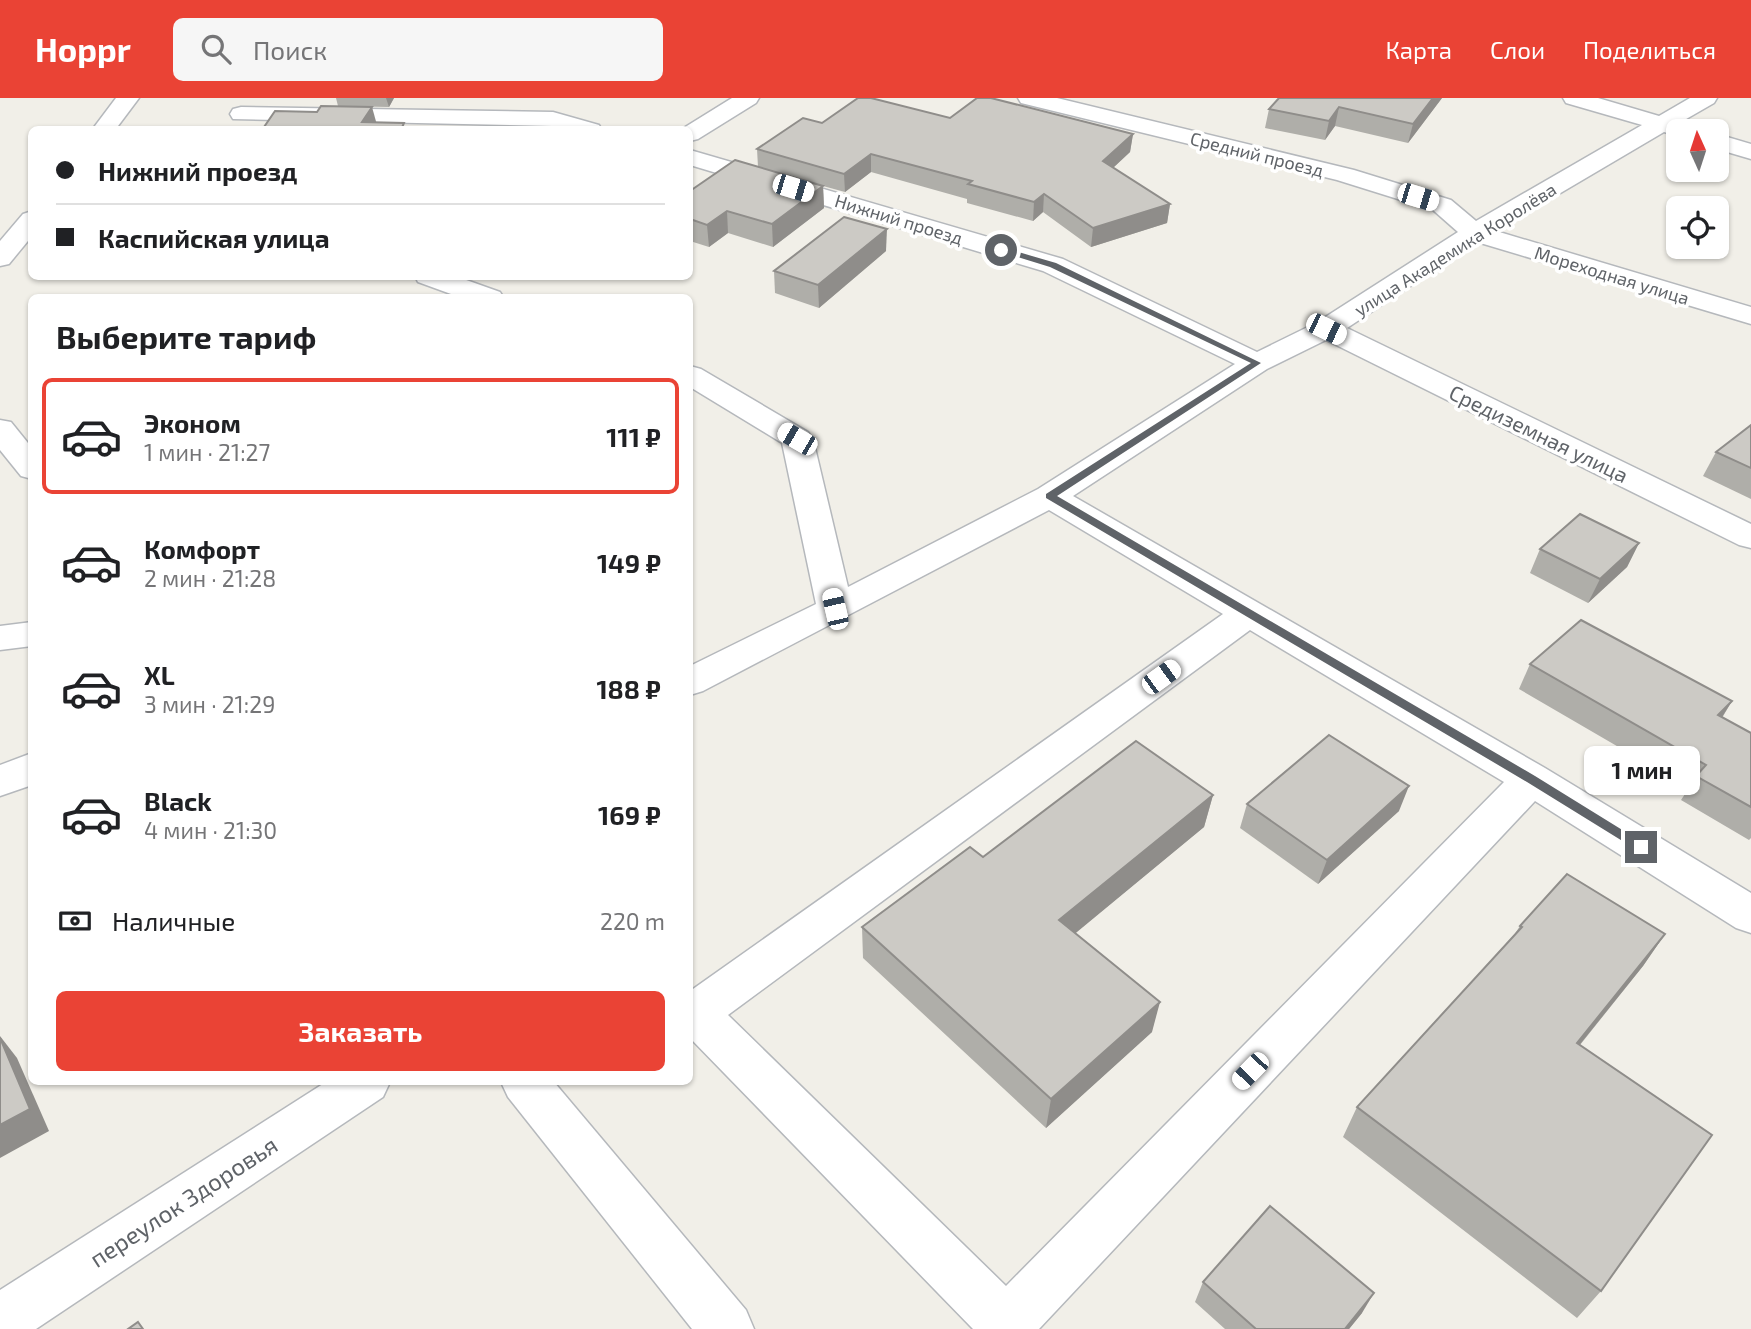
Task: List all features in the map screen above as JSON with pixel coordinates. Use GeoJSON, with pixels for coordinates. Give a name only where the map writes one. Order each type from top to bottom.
{"type":"FeatureCollection","features":[{"type":"Feature","properties":{"kind":"street"},"geometry":{"type":"LineString","coordinates":[[106,126],[128,98]]}},
{"type":"Feature","properties":{"kind":"street"},"geometry":{"type":"LineString","coordinates":[[693,132],[748,98]]}},
{"type":"Feature","properties":{"kind":"street","name":"Средний проезд"},"geometry":{"type":"LineString","coordinates":[[1029,98],[1345,175],[1418,197],[1442,205],[1474,233]]}},
{"type":"Feature","properties":{"kind":"street"},"geometry":{"type":"LineString","coordinates":[[1574,98],[1666,126]]}},
{"type":"Feature","properties":{"kind":"street","name":"улица Академика Королёва"},"geometry":{"type":"LineString","coordinates":[[1684,119],[1706,98]]}},
{"type":"Feature","properties":{"kind":"street"},"geometry":{"type":"LineString","coordinates":[[241,114],[553,120],[576,126]]}},
{"type":"Feature","properties":{"kind":"street","name":"улица Академика Королёва"},"geometry":{"type":"LineString","coordinates":[[693,680],[1050,496],[1257,363],[1326,329],[1474,233],[1666,132]]}},
{"type":"Feature","properties":{"kind":"street"},"geometry":{"type":"LineString","coordinates":[[1729,145],[1751,152]]}},
{"type":"Feature","properties":{"kind":"street","name":"Нижний проезд"},"geometry":{"type":"LineString","coordinates":[[693,158],[1053,265],[1257,363]]}},
{"type":"Feature","properties":{"kind":"street"},"geometry":{"type":"LineString","coordinates":[[3,251],[28,223]]}},
{"type":"Feature","properties":{"kind":"street","name":"Мореходная улица"},"geometry":{"type":"LineString","coordinates":[[1474,233],[1751,316]]}},
{"type":"Feature","properties":{"kind":"street"},"geometry":{"type":"LineString","coordinates":[[464,281],[483,294]]}},
{"type":"Feature","properties":{"kind":"street","name":"Средиземная улица"},"geometry":{"type":"LineString","coordinates":[[1326,329],[1751,537]]}},
{"type":"Feature","properties":{"kind":"street"},"geometry":{"type":"LineString","coordinates":[[693,376],[797,439],[835,609]]}},
{"type":"Feature","properties":{"kind":"street"},"geometry":{"type":"LineString","coordinates":[[0,429],[28,463]]}},
{"type":"Feature","properties":{"kind":"street"},"geometry":{"type":"LineString","coordinates":[[1050,496],[1531,779],[1751,915]]}},
{"type":"Feature","properties":{"kind":"street"},"geometry":{"type":"LineString","coordinates":[[693,1010],[1250,614]]}},
{"type":"Feature","properties":{"kind":"street"},"geometry":{"type":"LineString","coordinates":[[0,638],[28,634]]}},
{"type":"Feature","properties":{"kind":"street"},"geometry":{"type":"LineString","coordinates":[[0,781],[28,770]]}},
{"type":"Feature","properties":{"kind":"street"},"geometry":{"type":"LineString","coordinates":[[693,1012],[1006,1324],[1531,779]]}},
{"type":"Feature","properties":{"kind":"street","name":"переулок Здоровья"},"geometry":{"type":"LineString","coordinates":[[0,1321],[361,1085]]}},
{"type":"Feature","properties":{"kind":"street"},"geometry":{"type":"LineString","coordinates":[[527,1085],[727,1329]]}},
{"type":"Feature","properties":{"kind":"building"},"geometry":{"type":"Polygon","coordinates":[[[858,98],[871,98],[950,118],[977,98],[991,98],[1133,134],[1103,161],[1170,204],[1093,228],[1044,194],[1034,202],[968,184],[972,181],[871,154],[844,174],[757,149],[803,118],[822,123],[858,98]]]}},
{"type":"Feature","properties":{"kind":"building"},"geometry":{"type":"Polygon","coordinates":[[[1279,98],[1433,98],[1413,124],[1339,107],[1329,121],[1269,109],[1279,98]]]}},
{"type":"Feature","properties":{"kind":"building"},"geometry":{"type":"Polygon","coordinates":[[[321,106],[372,107],[362,122],[404,123],[403,126],[265,126],[275,111],[317,112],[321,106]]]}},
{"type":"Feature","properties":{"kind":"building"},"geometry":{"type":"Polygon","coordinates":[[[735,160],[823,186],[772,224],[727,211],[707,225],[693,220],[693,189],[735,160]]]}},
{"type":"Feature","properties":{"kind":"building"},"geometry":{"type":"Polygon","coordinates":[[[844,217],[887,229],[818,285],[774,271],[844,217]]]}},
{"type":"Feature","properties":{"kind":"building"},"geometry":{"type":"Polygon","coordinates":[[[1751,425],[1751,468],[1716,452],[1751,425]]]}},
{"type":"Feature","properties":{"kind":"building"},"geometry":{"type":"Polygon","coordinates":[[[1580,514],[1639,543],[1600,579],[1540,549],[1580,514]]]}},
{"type":"Feature","properties":{"kind":"building"},"geometry":{"type":"Polygon","coordinates":[[[1581,620],[1732,701],[1718,715],[1751,733],[1751,807],[1696,776],[1706,765],[1530,664],[1581,620]]]}},
{"type":"Feature","properties":{"kind":"building"},"geometry":{"type":"Polygon","coordinates":[[[1329,735],[1409,786],[1327,860],[1247,804],[1329,735]]]}},
{"type":"Feature","properties":{"kind":"building"},"geometry":{"type":"Polygon","coordinates":[[[1136,741],[1213,795],[1059,920],[1160,1002],[1051,1099],[862,927],[970,847],[983,857],[1136,741]]]}},
{"type":"Feature","properties":{"kind":"building"},"geometry":{"type":"Polygon","coordinates":[[[1567,874],[1665,934],[1577,1043],[1712,1135],[1601,1291],[1357,1107],[1567,874]]]}},
{"type":"Feature","properties":{"kind":"building"},"geometry":{"type":"Polygon","coordinates":[[[0,1038],[30,1109],[0,1125],[0,1038]]]}},
{"type":"Feature","properties":{"kind":"building"},"geometry":{"type":"Polygon","coordinates":[[[1270,1206],[1374,1293],[1345,1329],[1256,1329],[1203,1282],[1270,1206]]]}},
{"type":"Feature","properties":{"kind":"building"},"geometry":{"type":"Polygon","coordinates":[[[138,1322],[143,1329],[128,1329],[138,1322]]]}},
{"type":"Feature","properties":{"kind":"route"},"geometry":{"type":"LineString","coordinates":[[1001,250],[1053,265],[1257,363],[1050,496],[1531,779],[1641,847]]}}]}
